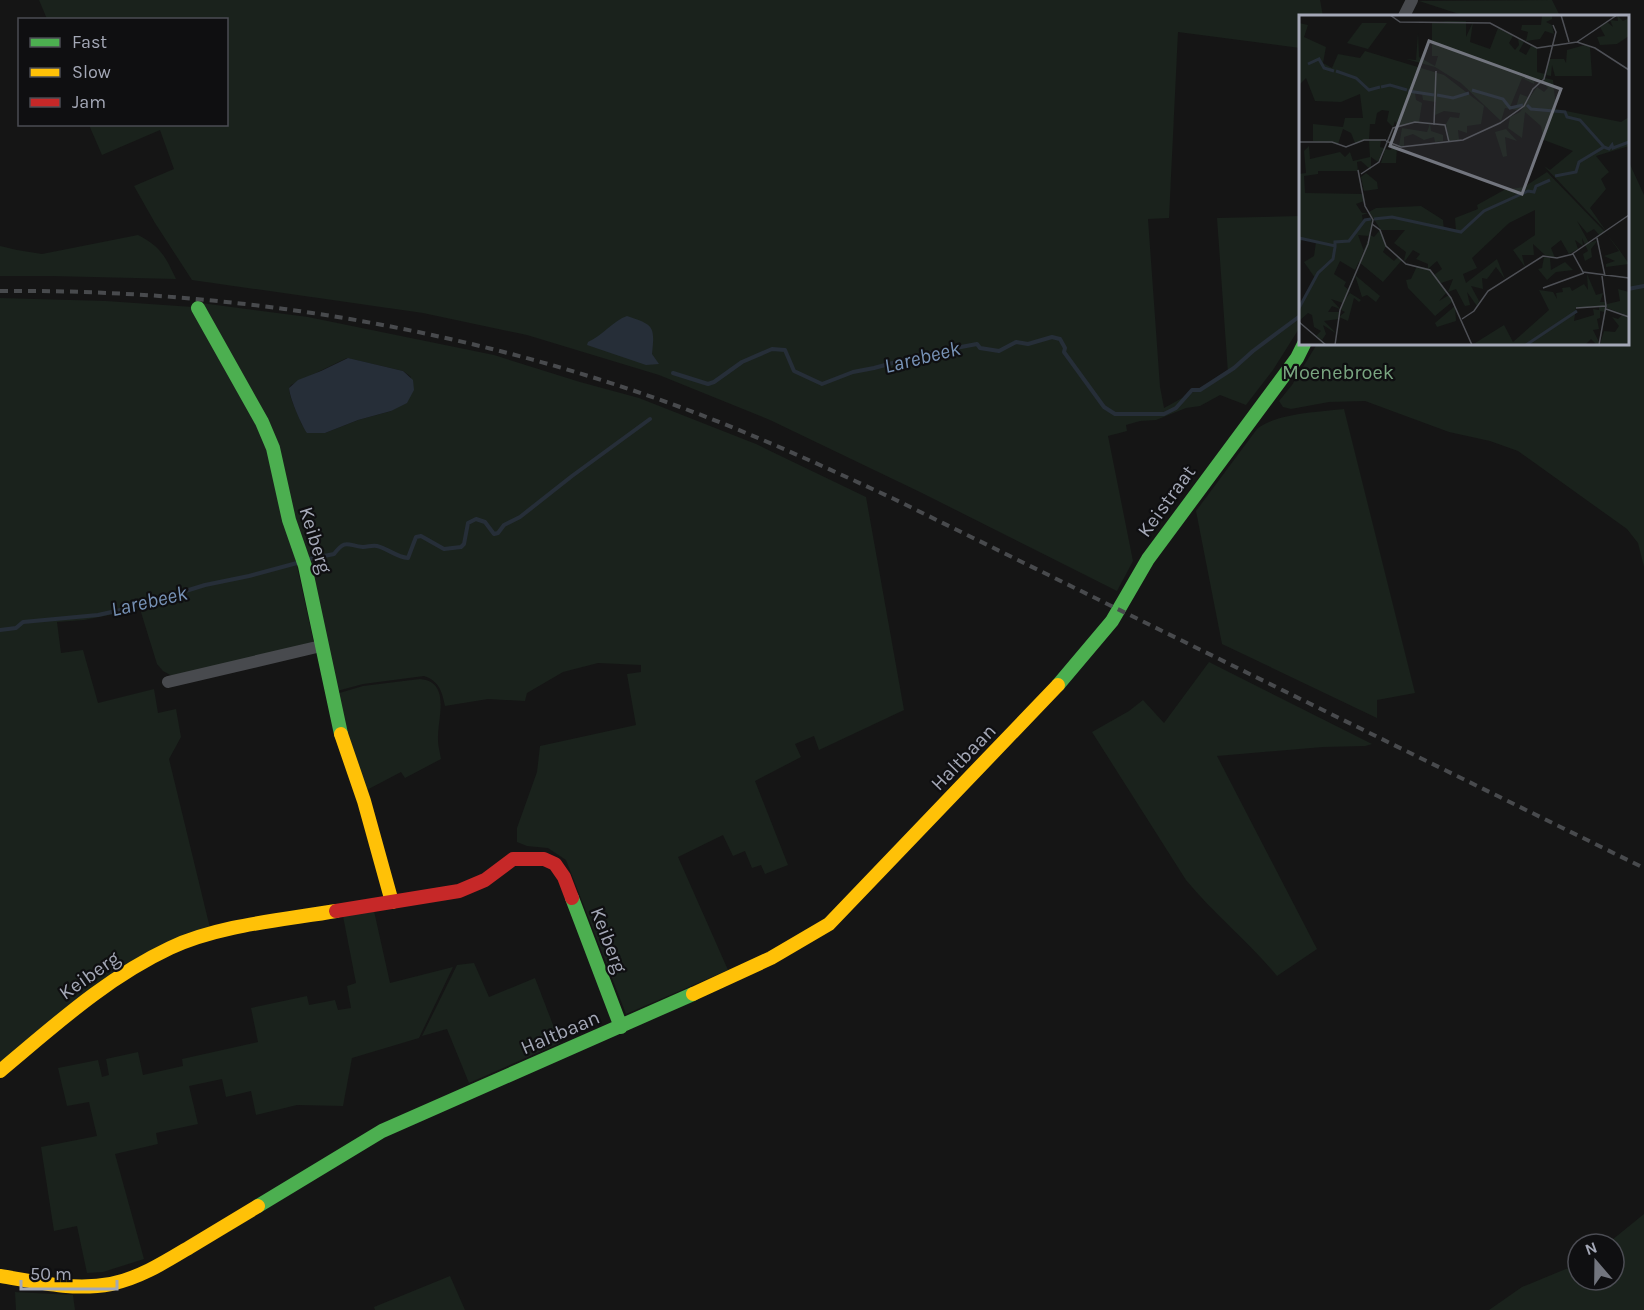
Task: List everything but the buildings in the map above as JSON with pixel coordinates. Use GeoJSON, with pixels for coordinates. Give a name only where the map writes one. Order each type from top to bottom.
{"type":"FeatureCollection","features":[{"type":"Feature","properties":{"kind":"street"},"geometry":{"type":"LineString","coordinates":[[1404,15],[1412,0]]}},
{"type":"Feature","properties":{"kind":"street","name":"Keiberg"},"geometry":{"type":"LineString","coordinates":[[198,308],[262,422],[273,448],[289,520],[305,566],[339,727],[364,801],[392,902]]}},
{"type":"Feature","properties":{"kind":"street","name":"Keistraat"},"geometry":{"type":"LineString","coordinates":[[1061,681],[1112,621],[1148,559],[1297,358],[1304,345]]}},
{"type":"Feature","properties":{"kind":"street"},"geometry":{"type":"LineString","coordinates":[[168,682],[321,646]]}},
{"type":"Feature","properties":{"kind":"street","name":"Haltbaan"},"geometry":{"type":"LineString","coordinates":[[0,1276],[47,1284],[91,1286],[123,1281],[158,1266],[382,1131],[621,1027],[771,958],[829,924],[1061,681]]}},
{"type":"Feature","properties":{"kind":"street","name":"Keiberg"},"geometry":{"type":"LineString","coordinates":[[0,1071],[94,992],[130,969],[172,947],[229,929],[459,891],[473,887],[513,859],[544,859],[555,864],[564,877],[621,1027]]}},
{"type":"Feature","properties":{"kind":"green space"},"geometry":{"type":"Polygon","coordinates":[[[39,0],[1320,0],[1323,15],[1299,15],[1299,48],[1178,32],[1169,218],[1148,219],[1160,387],[1164,408],[1228,373],[1217,218],[1299,216],[1299,329],[1273,370],[1246,405],[1220,395],[1200,406],[1186,408],[1156,420],[1126,425],[1127,431],[1108,436],[1133,561],[1117,591],[770,420],[659,375],[527,335],[423,313],[192,280],[134,186],[174,169],[160,130],[102,155],[89,126],[228,126],[228,18],[47,18],[39,0]]]}},
{"type":"Feature","properties":{"kind":"green space"},"geometry":{"type":"Polygon","coordinates":[[[1552,0],[1560,15],[1462,15],[1419,1],[1552,0]]]}},
{"type":"Feature","properties":{"kind":"green space","name":"Moenebroek"},"geometry":{"type":"Polygon","coordinates":[[[1629,162],[1644,195],[1644,567],[1638,543],[1627,529],[1518,451],[1490,441],[1449,432],[1365,401],[1329,402],[1291,409],[1283,407],[1279,401],[1292,385],[1316,345],[1629,345],[1629,162]]]}},
{"type":"Feature","properties":{"kind":"green space"},"geometry":{"type":"Polygon","coordinates":[[[138,235],[162,253],[176,279],[0,276],[0,246],[42,254],[138,235]]]}},
{"type":"Feature","properties":{"kind":"green space"},"geometry":{"type":"Polygon","coordinates":[[[0,298],[106,301],[193,307],[263,435],[288,525],[314,644],[174,677],[163,671],[157,664],[140,609],[84,620],[57,622],[61,653],[83,650],[98,703],[154,689],[158,713],[176,709],[181,737],[169,759],[210,928],[182,937],[0,1065],[0,298]]]}},
{"type":"Feature","properties":{"kind":"green space"},"geometry":{"type":"Polygon","coordinates":[[[201,303],[308,317],[494,355],[639,398],[756,444],[866,497],[904,710],[819,750],[814,736],[795,744],[801,757],[755,781],[788,865],[765,874],[761,865],[752,868],[745,851],[733,856],[723,835],[678,857],[728,970],[626,1014],[566,860],[548,848],[527,846],[517,842],[517,828],[537,772],[540,746],[636,725],[627,674],[641,672],[641,665],[598,663],[563,672],[527,693],[525,701],[488,699],[445,706],[439,687],[424,676],[363,684],[337,691],[278,460],[201,303]],[[347,358],[289,388],[292,402],[302,425],[325,433],[358,420],[391,411],[411,377],[403,371],[347,358]]]}},
{"type":"Feature","properties":{"kind":"green space"},"geometry":{"type":"Polygon","coordinates":[[[1344,409],[1415,693],[1377,700],[1377,718],[1222,644],[1196,511],[1257,429],[1287,416],[1344,409]]]}},
{"type":"Feature","properties":{"kind":"green space"},"geometry":{"type":"Polygon","coordinates":[[[1209,662],[1372,744],[1217,756],[1317,949],[1277,976],[1186,880],[1092,732],[1129,711],[1143,700],[1164,723],[1209,662]]]}},
{"type":"Feature","properties":{"kind":"green space"},"geometry":{"type":"Polygon","coordinates":[[[420,679],[430,682],[439,694],[441,703],[438,740],[441,759],[405,778],[401,772],[361,793],[336,694],[363,686],[420,679]]]}},
{"type":"Feature","properties":{"kind":"green space"},"geometry":{"type":"Polygon","coordinates":[[[374,911],[390,983],[453,967],[419,1038],[352,1058],[343,1106],[297,1105],[256,1115],[251,1091],[226,1097],[222,1079],[189,1086],[198,1124],[156,1133],[158,1144],[115,1154],[144,1259],[103,1272],[87,1273],[77,1226],[54,1231],[41,1147],[97,1136],[89,1102],[67,1106],[58,1068],[98,1060],[102,1077],[109,1075],[106,1059],[138,1052],[143,1075],[183,1066],[182,1059],[258,1042],[251,1008],[307,996],[309,1005],[335,1000],[338,1010],[351,1008],[347,986],[356,983],[343,916],[374,911]]]}},
{"type":"Feature","properties":{"kind":"green space"},"geometry":{"type":"Polygon","coordinates":[[[474,963],[489,997],[535,978],[560,1043],[469,1083],[447,1029],[422,1036],[457,965],[474,963]]]}},
{"type":"Feature","properties":{"kind":"green space"},"geometry":{"type":"Polygon","coordinates":[[[1644,1214],[1644,1310],[1489,1310],[1522,1287],[1566,1269],[1566,1292],[1626,1292],[1626,1232],[1622,1232],[1644,1214]]]}},
{"type":"Feature","properties":{"kind":"green space"},"geometry":{"type":"Polygon","coordinates":[[[450,1276],[465,1310],[375,1310],[374,1307],[450,1276]]]}},
{"type":"Feature","properties":{"kind":"green space"},"geometry":{"type":"Polygon","coordinates":[[[15,1292],[73,1295],[75,1310],[16,1310],[15,1292]]]}},
{"type":"Feature","properties":{"kind":"shaded area"},"geometry":{"type":"Polygon","coordinates":[[[627,316],[651,328],[653,332],[652,354],[659,364],[646,365],[587,345],[588,342],[627,316]]]}},
{"type":"Feature","properties":{"kind":"shaded area"},"geometry":{"type":"Polygon","coordinates":[[[348,358],[403,371],[413,380],[414,390],[407,403],[391,411],[358,420],[325,433],[307,433],[296,411],[289,388],[298,380],[348,358]]]}},
{"type":"Feature","properties":{"kind":"waterway","name":"Larebeek"},"geometry":{"type":"LineString","coordinates":[[1629,289],[1644,286]]}},
{"type":"Feature","properties":{"kind":"waterway","name":"Larebeek"},"geometry":{"type":"LineString","coordinates":[[673,373],[708,384],[742,362],[772,349],[785,350],[794,371],[822,384],[853,372],[934,352],[977,344],[980,348],[999,351],[1016,342],[1028,344],[1052,337],[1060,339],[1065,348],[1064,352],[1104,407],[1115,414],[1164,414],[1176,408],[1192,390],[1200,390],[1234,368],[1299,317]]}},
{"type":"Feature","properties":{"kind":"waterway","name":"Larebeek"},"geometry":{"type":"LineString","coordinates":[[309,559],[334,554],[344,544],[363,547],[377,546],[408,558],[416,537],[421,536],[444,549],[461,547],[464,544],[468,523],[476,519],[485,522],[494,534],[498,533],[504,525],[520,517],[650,419]]}},
{"type":"Feature","properties":{"kind":"waterway","name":"Larebeek"},"geometry":{"type":"LineString","coordinates":[[0,630],[16,628],[23,622],[98,615],[134,607],[205,585],[297,563]]}},
{"type":"Feature","properties":{"kind":"railway"},"geometry":{"type":"LineString","coordinates":[[0,291],[87,292],[173,297],[345,318],[515,355],[598,379],[680,407],[761,439],[894,499],[1644,868]]}},
{"type":"Feature","properties":{"kind":"traffic: fast"},"geometry":{"type":"LineString","coordinates":[[198,308],[262,422],[273,448],[289,520],[305,566],[341,734]]}},
{"type":"Feature","properties":{"kind":"traffic: fast"},"geometry":{"type":"LineString","coordinates":[[1058,685],[1112,621],[1148,559],[1297,358],[1304,345]]}},
{"type":"Feature","properties":{"kind":"traffic: fast"},"geometry":{"type":"LineString","coordinates":[[572,898],[621,1027]]}},
{"type":"Feature","properties":{"kind":"traffic: fast"},"geometry":{"type":"LineString","coordinates":[[258,1206],[382,1131],[693,994]]}},
{"type":"Feature","properties":{"kind":"traffic: slow"},"geometry":{"type":"LineString","coordinates":[[693,994],[771,958],[829,924],[1058,685]]}},
{"type":"Feature","properties":{"kind":"traffic: slow"},"geometry":{"type":"LineString","coordinates":[[341,734],[364,801],[392,902]]}},
{"type":"Feature","properties":{"kind":"traffic: slow"},"geometry":{"type":"LineString","coordinates":[[0,1071],[102,988],[170,948],[189,940],[230,929],[336,911]]}},
{"type":"Feature","properties":{"kind":"traffic: slow"},"geometry":{"type":"LineString","coordinates":[[0,1276],[69,1286],[111,1284],[142,1274],[162,1264],[258,1206]]}},
{"type":"Feature","properties":{"kind":"traffic: jam"},"geometry":{"type":"LineString","coordinates":[[336,911],[459,891],[485,880],[513,859],[544,859],[555,864],[564,877],[572,898]]}}]}
